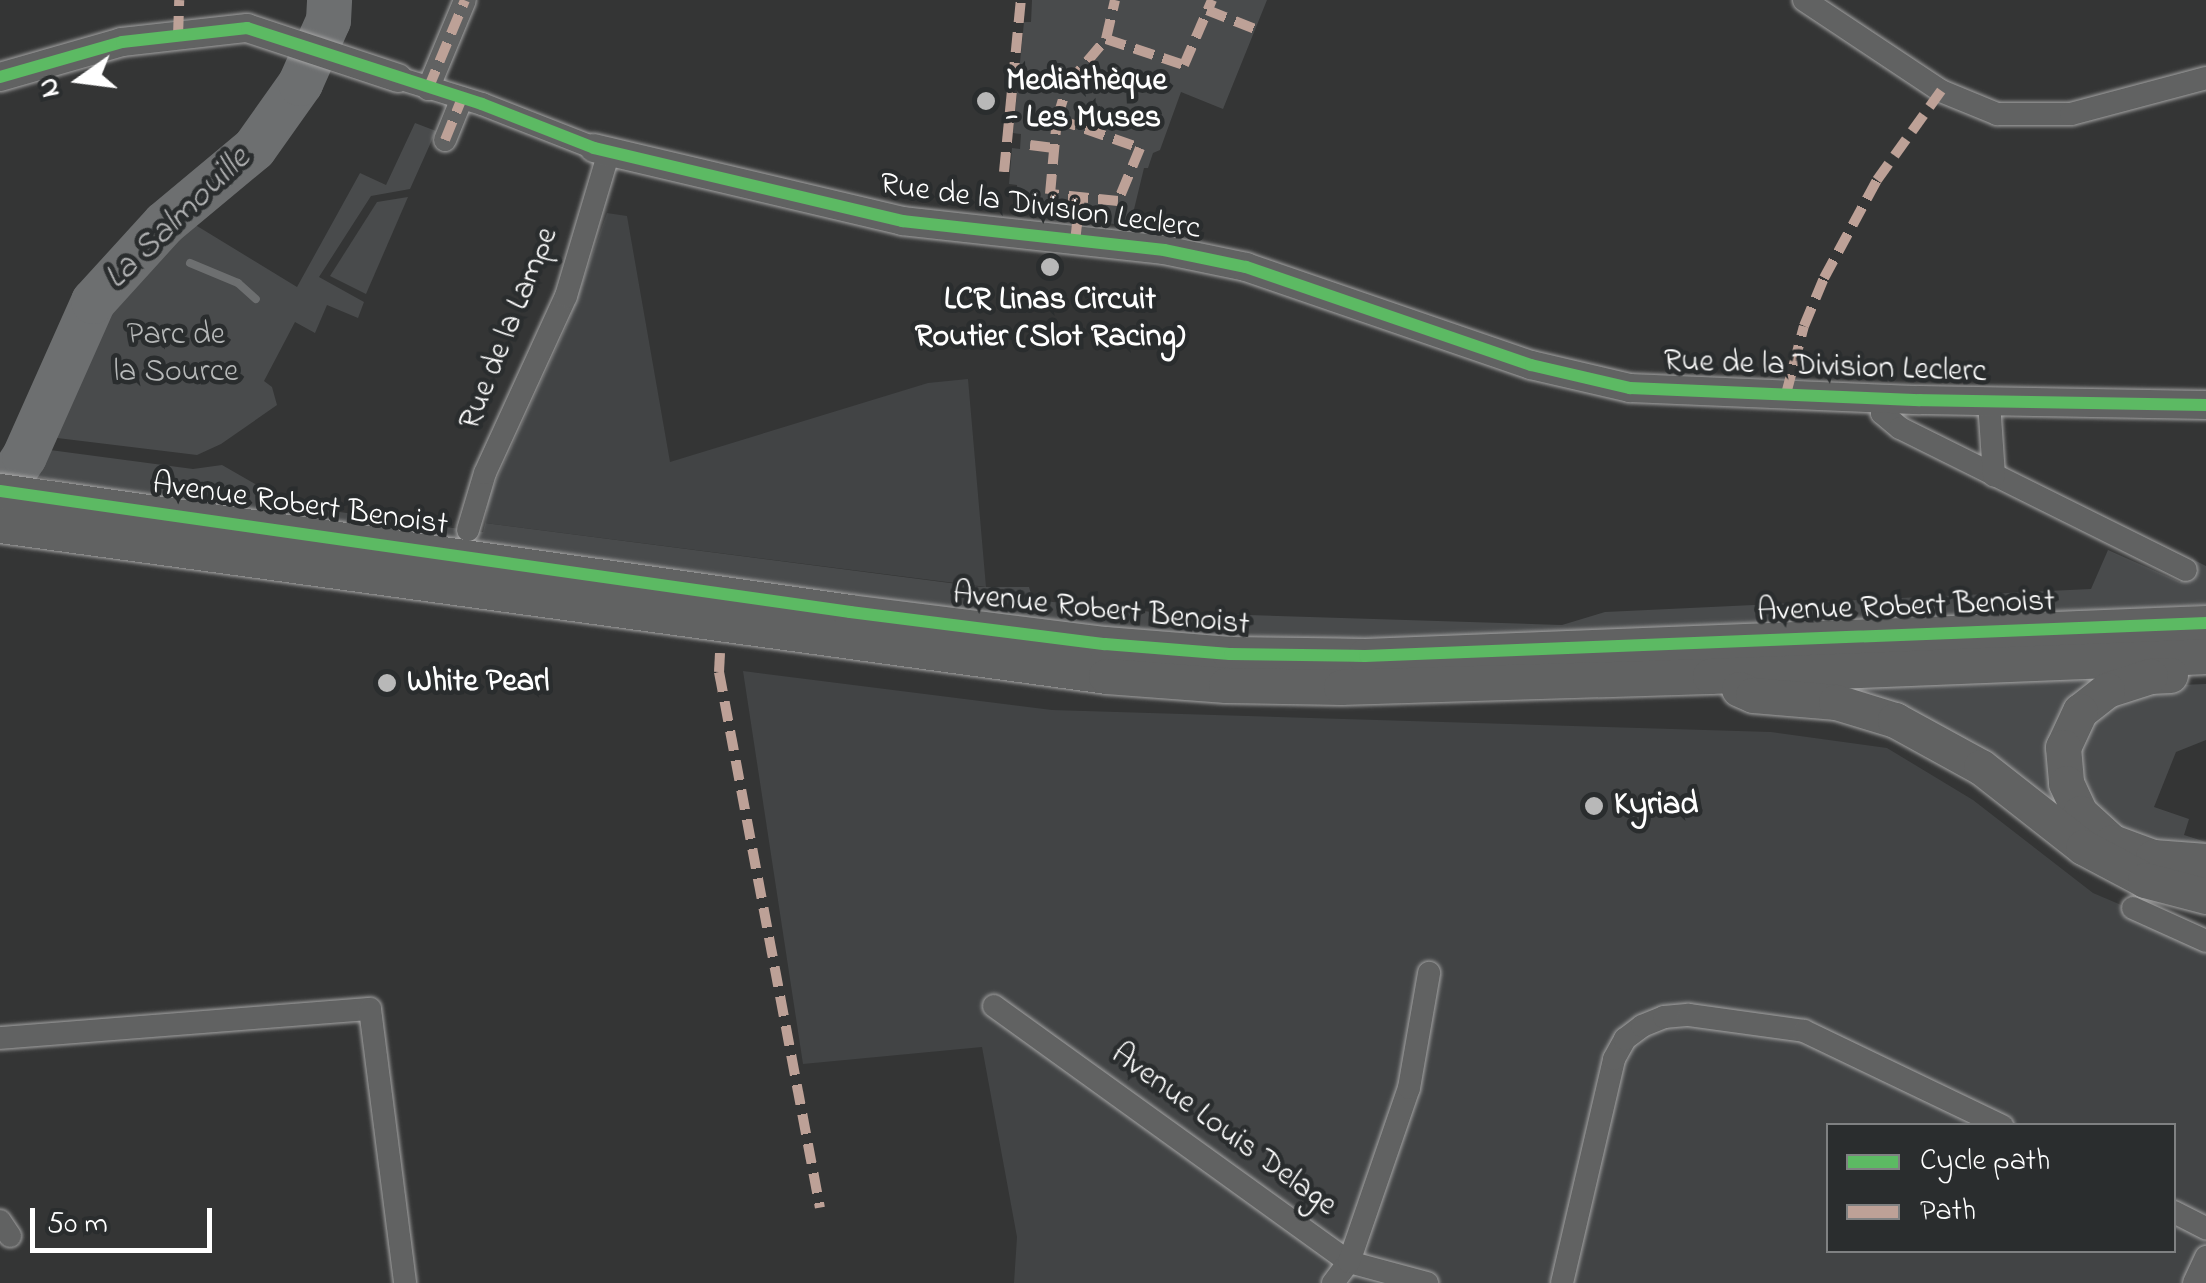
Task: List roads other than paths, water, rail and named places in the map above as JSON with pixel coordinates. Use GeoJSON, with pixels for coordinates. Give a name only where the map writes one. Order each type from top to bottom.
{"type":"FeatureCollection","features":[{"type":"Feature","properties":{"kind":"main road","name":"Avenue Robert Benoist"},"geometry":{"type":"LineString","coordinates":[[16,493],[850,612],[1106,644],[1230,654],[1365,656],[2206,623]]}},
{"type":"Feature","properties":{"kind":"main road","name":"Avenue Robert Benoist"},"geometry":{"type":"LineString","coordinates":[[5,526],[1106,676],[1341,687],[2206,656]]}},
{"type":"Feature","properties":{"kind":"main road"},"geometry":{"type":"LineString","coordinates":[[2206,674],[2150,676],[2107,690],[2080,710],[2064,747],[2066,783],[2080,813],[2112,842],[2153,857],[2206,862]]}},
{"type":"Feature","properties":{"kind":"main road"},"geometry":{"type":"LineString","coordinates":[[1710,676],[1754,695],[1836,702],[1894,720],[1981,767],[2083,848],[2145,880],[2206,896]]}},
{"type":"Feature","properties":{"kind":"street"},"geometry":{"type":"LineString","coordinates":[[428,89],[465,0]]}},
{"type":"Feature","properties":{"kind":"street"},"geometry":{"type":"LineString","coordinates":[[1804,0],[1941,91],[1997,114],[2072,114],[2206,78]]}},
{"type":"Feature","properties":{"kind":"street","name":"Rue de la Division Leclerc"},"geometry":{"type":"LineString","coordinates":[[0,77],[122,42],[247,28],[462,98],[601,150],[902,222],[1164,250],[1246,267],[1532,365],[1630,388],[2206,406]]}},
{"type":"Feature","properties":{"kind":"street"},"geometry":{"type":"LineString","coordinates":[[445,140],[462,98]]}},
{"type":"Feature","properties":{"kind":"street","name":"Rue de la Lampe"},"geometry":{"type":"LineString","coordinates":[[468,530],[486,472],[566,296],[601,150]]}},
{"type":"Feature","properties":{"kind":"street"},"geometry":{"type":"LineString","coordinates":[[1881,398],[1882,413],[1900,428],[2186,570]]}},
{"type":"Feature","properties":{"kind":"street"},"geometry":{"type":"LineString","coordinates":[[1989,402],[1994,476]]}},
{"type":"Feature","properties":{"kind":"street"},"geometry":{"type":"LineString","coordinates":[[2134,908],[2206,941]]}},
{"type":"Feature","properties":{"kind":"street"},"geometry":{"type":"LineString","coordinates":[[1333,1283],[1349,1262],[1409,1088],[1430,973]]}},
{"type":"Feature","properties":{"kind":"street","name":"Avenue Louis Delage"},"geometry":{"type":"LineString","coordinates":[[994,1006],[1349,1262],[1427,1283]]}},
{"type":"Feature","properties":{"kind":"street"},"geometry":{"type":"LineString","coordinates":[[0,1038],[370,1009],[405,1283]]}},
{"type":"Feature","properties":{"kind":"street"},"geometry":{"type":"LineString","coordinates":[[1562,1283],[1614,1059],[1626,1039],[1642,1026],[1689,1014],[1804,1030],[1996,1123]]}},
{"type":"Feature","properties":{"kind":"street"},"geometry":{"type":"LineString","coordinates":[[2176,1213],[2206,1228]]}},
{"type":"Feature","properties":{"kind":"street"},"geometry":{"type":"LineString","coordinates":[[2194,1283],[2206,1257]]}},
{"type":"Feature","properties":{"kind":"waterway","name":"La Salmouille"},"geometry":{"type":"LineString","coordinates":[[0,492],[24,456],[93,301],[164,223],[254,148],[300,83],[328,20],[329,0]]}},
{"type":"Feature","properties":{"kind":"waterway"},"geometry":{"type":"LineString","coordinates":[[190,263],[238,283],[256,299]]}},
{"type":"Feature","properties":{"kind":"place","name":"Mediathèque - Les Muses"},"geometry":{"type":"Point","coordinates":[986,101]}},
{"type":"Feature","properties":{"kind":"place","name":"LCR Linas Circuit Routier (Slot Racing)"},"geometry":{"type":"Point","coordinates":[1050,267]}},
{"type":"Feature","properties":{"kind":"place","name":"White Pearl"},"geometry":{"type":"Point","coordinates":[387,683]}},
{"type":"Feature","properties":{"kind":"place","name":"Kyriad"},"geometry":{"type":"Point","coordinates":[1594,806]}},
{"type":"Feature","properties":{"kind":"park label","name":"Parc de la Source"},"geometry":{"type":"Point","coordinates":[176,356]}}]}
